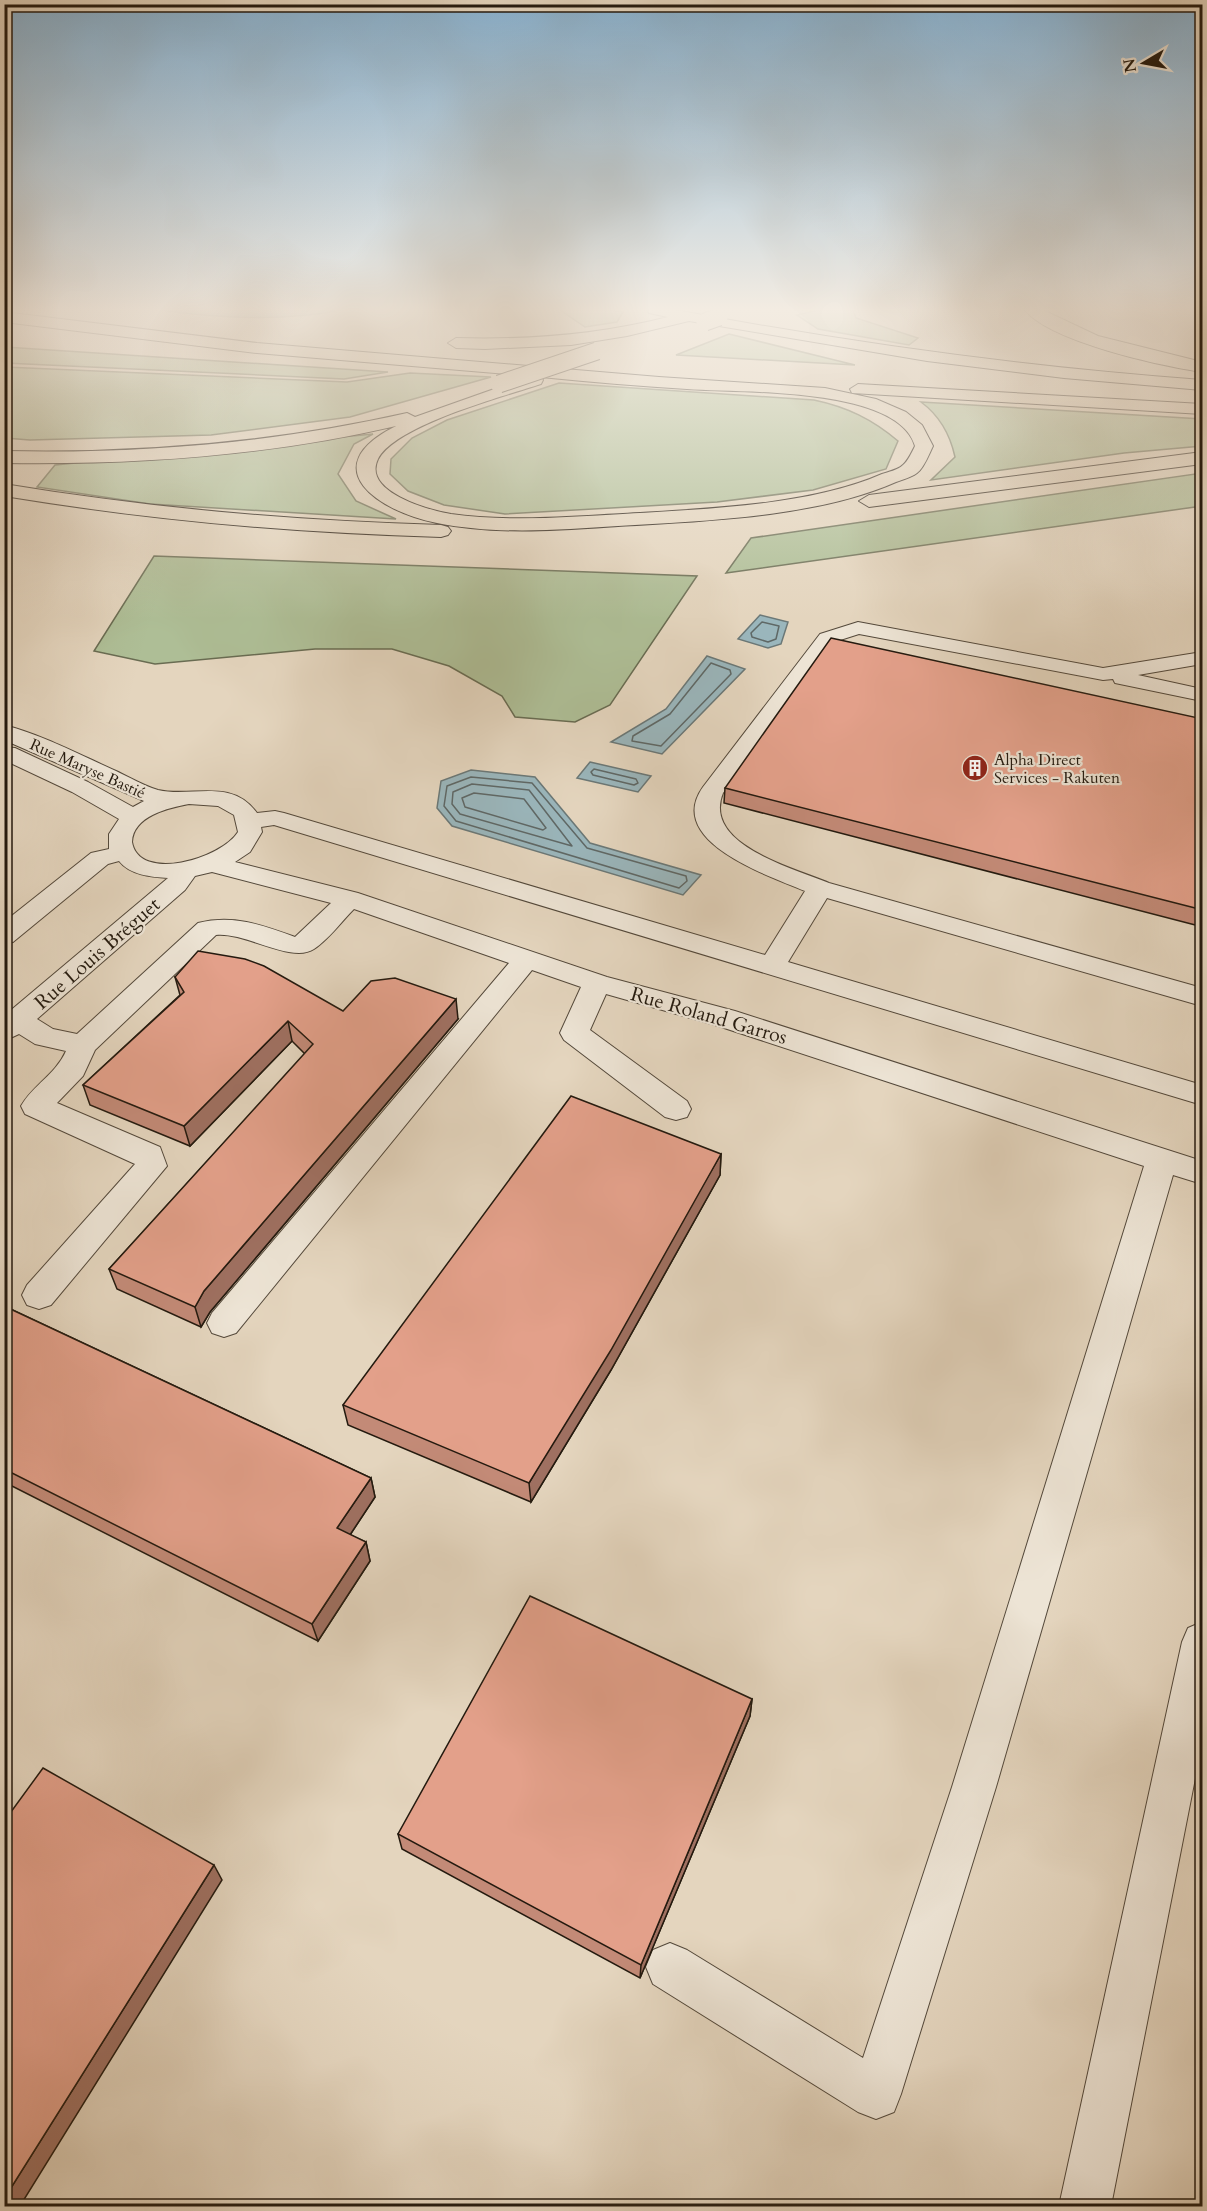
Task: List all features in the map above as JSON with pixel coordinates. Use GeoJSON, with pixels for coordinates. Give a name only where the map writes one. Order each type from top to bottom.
{"type":"FeatureCollection","features":[{"type":"Feature","properties":{"kind":"highway"},"geometry":{"type":"LineString","coordinates":[[4,451],[118,452],[247,442],[370,421],[393,413]]}},
{"type":"Feature","properties":{"kind":"highway"},"geometry":{"type":"LineString","coordinates":[[4,457],[137,457],[270,444],[399,420],[422,413]]}},
{"type":"Feature","properties":{"kind":"highway"},"geometry":{"type":"LineString","coordinates":[[442,413],[423,420],[385,440],[368,458],[367,476],[372,487],[397,505],[436,517],[462,521],[530,524],[625,520],[782,506],[854,493],[884,483],[913,468],[925,451],[924,442],[918,432],[902,417],[894,413]]}},
{"type":"Feature","properties":{"kind":"highway"},"geometry":{"type":"LineString","coordinates":[[4,490],[143,512],[286,525],[454,531],[555,529],[742,516],[1203,458]]}},
{"type":"Feature","properties":{"kind":"street"},"geometry":{"type":"LineString","coordinates":[[1203,695],[858,628],[827,638],[711,792],[705,808],[709,825],[723,844],[820,888],[1203,997]]}},
{"type":"Feature","properties":{"kind":"street"},"geometry":{"type":"LineString","coordinates":[[1103,674],[1203,658]]}},
{"type":"Feature","properties":{"kind":"street","name":"Rue Maryse Bastié"},"geometry":{"type":"LineString","coordinates":[[4,732],[58,753],[148,795],[172,800]]}},
{"type":"Feature","properties":{"kind":"street","name":"Rue Maryse Bastié"},"geometry":{"type":"LineString","coordinates":[[4,752],[80,787],[133,817]]}},
{"type":"Feature","properties":{"kind":"street"},"geometry":{"type":"LineString","coordinates":[[206,797],[222,800],[245,812],[250,821],[250,832],[244,844],[231,855],[214,864],[185,871],[147,868],[133,862],[123,853],[119,842],[123,829],[133,817],[157,804],[172,800],[206,797]]}},
{"type":"Feature","properties":{"kind":"street"},"geometry":{"type":"LineString","coordinates":[[250,821],[275,818],[1203,1095]]}},
{"type":"Feature","properties":{"kind":"street"},"geometry":{"type":"LineString","coordinates":[[4,936],[100,858],[123,853]]}},
{"type":"Feature","properties":{"kind":"street","name":"Rue Roland Garros"},"geometry":{"type":"LineString","coordinates":[[214,864],[255,877],[349,899],[597,983],[725,1018],[1203,1173]]}},
{"type":"Feature","properties":{"kind":"street","name":"Rue Louis Bréguet"},"geometry":{"type":"LineString","coordinates":[[11,1027],[176,885],[185,871]]}},
{"type":"Feature","properties":{"kind":"street"},"geometry":{"type":"LineString","coordinates":[[773,965],[820,888]]}},
{"type":"Feature","properties":{"kind":"street"},"geometry":{"type":"LineString","coordinates":[[39,1296],[151,1166],[149,1155],[36,1106],[73,1069],[83,1045],[207,929],[231,926],[294,946],[304,944],[349,899]]}},
{"type":"Feature","properties":{"kind":"street"},"geometry":{"type":"LineString","coordinates":[[224,1323],[526,960]]}},
{"type":"Feature","properties":{"kind":"street"},"geometry":{"type":"LineString","coordinates":[[597,983],[574,1033],[676,1109]]}},
{"type":"Feature","properties":{"kind":"street"},"geometry":{"type":"LineString","coordinates":[[11,1027],[83,1045]]}},
{"type":"Feature","properties":{"kind":"street"},"geometry":{"type":"LineString","coordinates":[[670,1967],[876,2094],[974,1787],[1161,1161]]}},
{"type":"Feature","properties":{"kind":"street"},"geometry":{"type":"LineString","coordinates":[[1085,2206],[1203,1642]]}},
{"type":"Feature","properties":{"kind":"green space"},"geometry":{"type":"Polygon","coordinates":[[[5,413],[363,413],[350,417],[211,435],[30,440],[5,438],[5,413]]]}},
{"type":"Feature","properties":{"kind":"green space"},"geometry":{"type":"Polygon","coordinates":[[[468,413],[855,413],[879,426],[898,441],[886,469],[813,490],[717,502],[505,514],[444,505],[408,491],[390,474],[391,459],[412,438],[447,420],[468,413]]]}},
{"type":"Feature","properties":{"kind":"green space"},"geometry":{"type":"Polygon","coordinates":[[[934,413],[1106,413],[1202,419],[1202,446],[1124,453],[931,480],[955,457],[943,426],[934,413]]]}},
{"type":"Feature","properties":{"kind":"green space"},"geometry":{"type":"Polygon","coordinates":[[[373,434],[354,444],[338,474],[356,501],[396,519],[150,504],[37,487],[55,465],[373,434]]]}},
{"type":"Feature","properties":{"kind":"green space"},"geometry":{"type":"Polygon","coordinates":[[[1202,473],[1202,506],[726,573],[751,538],[1202,473]]]}},
{"type":"Feature","properties":{"kind":"green space"},"geometry":{"type":"Polygon","coordinates":[[[154,556],[697,576],[610,705],[575,722],[515,717],[502,696],[449,666],[392,649],[315,649],[155,664],[94,651],[154,556]]]}},
{"type":"Feature","properties":{"kind":"water"},"geometry":{"type":"Polygon","coordinates":[[[760,615],[788,622],[781,644],[768,648],[738,639],[760,615]]]}},
{"type":"Feature","properties":{"kind":"water"},"geometry":{"type":"Polygon","coordinates":[[[707,656],[745,669],[662,754],[611,742],[666,709],[707,656]]]}},
{"type":"Feature","properties":{"kind":"water"},"geometry":{"type":"Polygon","coordinates":[[[590,762],[651,776],[638,792],[577,778],[590,762]]]}},
{"type":"Feature","properties":{"kind":"water"},"geometry":{"type":"Polygon","coordinates":[[[471,770],[535,777],[590,843],[701,875],[683,895],[452,826],[437,808],[441,781],[471,770]]]}},
{"type":"Feature","properties":{"kind":"building","name":"Alpha Direct Services - Rakuten"},"geometry":{"type":"Polygon","coordinates":[[[831,638],[1203,719],[1203,910],[725,788],[831,638]]]}},
{"type":"Feature","properties":{"kind":"building"},"geometry":{"type":"Polygon","coordinates":[[[198,951],[245,959],[264,966],[343,1011],[371,981],[395,978],[456,999],[204,1291],[195,1307],[109,1269],[313,1044],[288,1021],[184,1126],[83,1085],[184,992],[175,977],[198,951]]]}},
{"type":"Feature","properties":{"kind":"building"},"geometry":{"type":"Polygon","coordinates":[[[571,1096],[721,1154],[611,1350],[529,1483],[343,1405],[571,1096]]]}},
{"type":"Feature","properties":{"kind":"building"},"geometry":{"type":"Polygon","coordinates":[[[4,1306],[371,1478],[337,1528],[366,1542],[312,1624],[4,1469],[4,1306]]]}},
{"type":"Feature","properties":{"kind":"building"},"geometry":{"type":"Polygon","coordinates":[[[530,1596],[752,1699],[641,1965],[398,1834],[530,1596]]]}},
{"type":"Feature","properties":{"kind":"building"},"geometry":{"type":"Polygon","coordinates":[[[43,1768],[214,1865],[4,2199],[4,1814],[8,1816],[43,1768]]]}},
{"type":"Feature","properties":{"kind":"place","name":"Alpha Direct Services - Rakuten"},"geometry":{"type":"Point","coordinates":[975,768]}}]}
